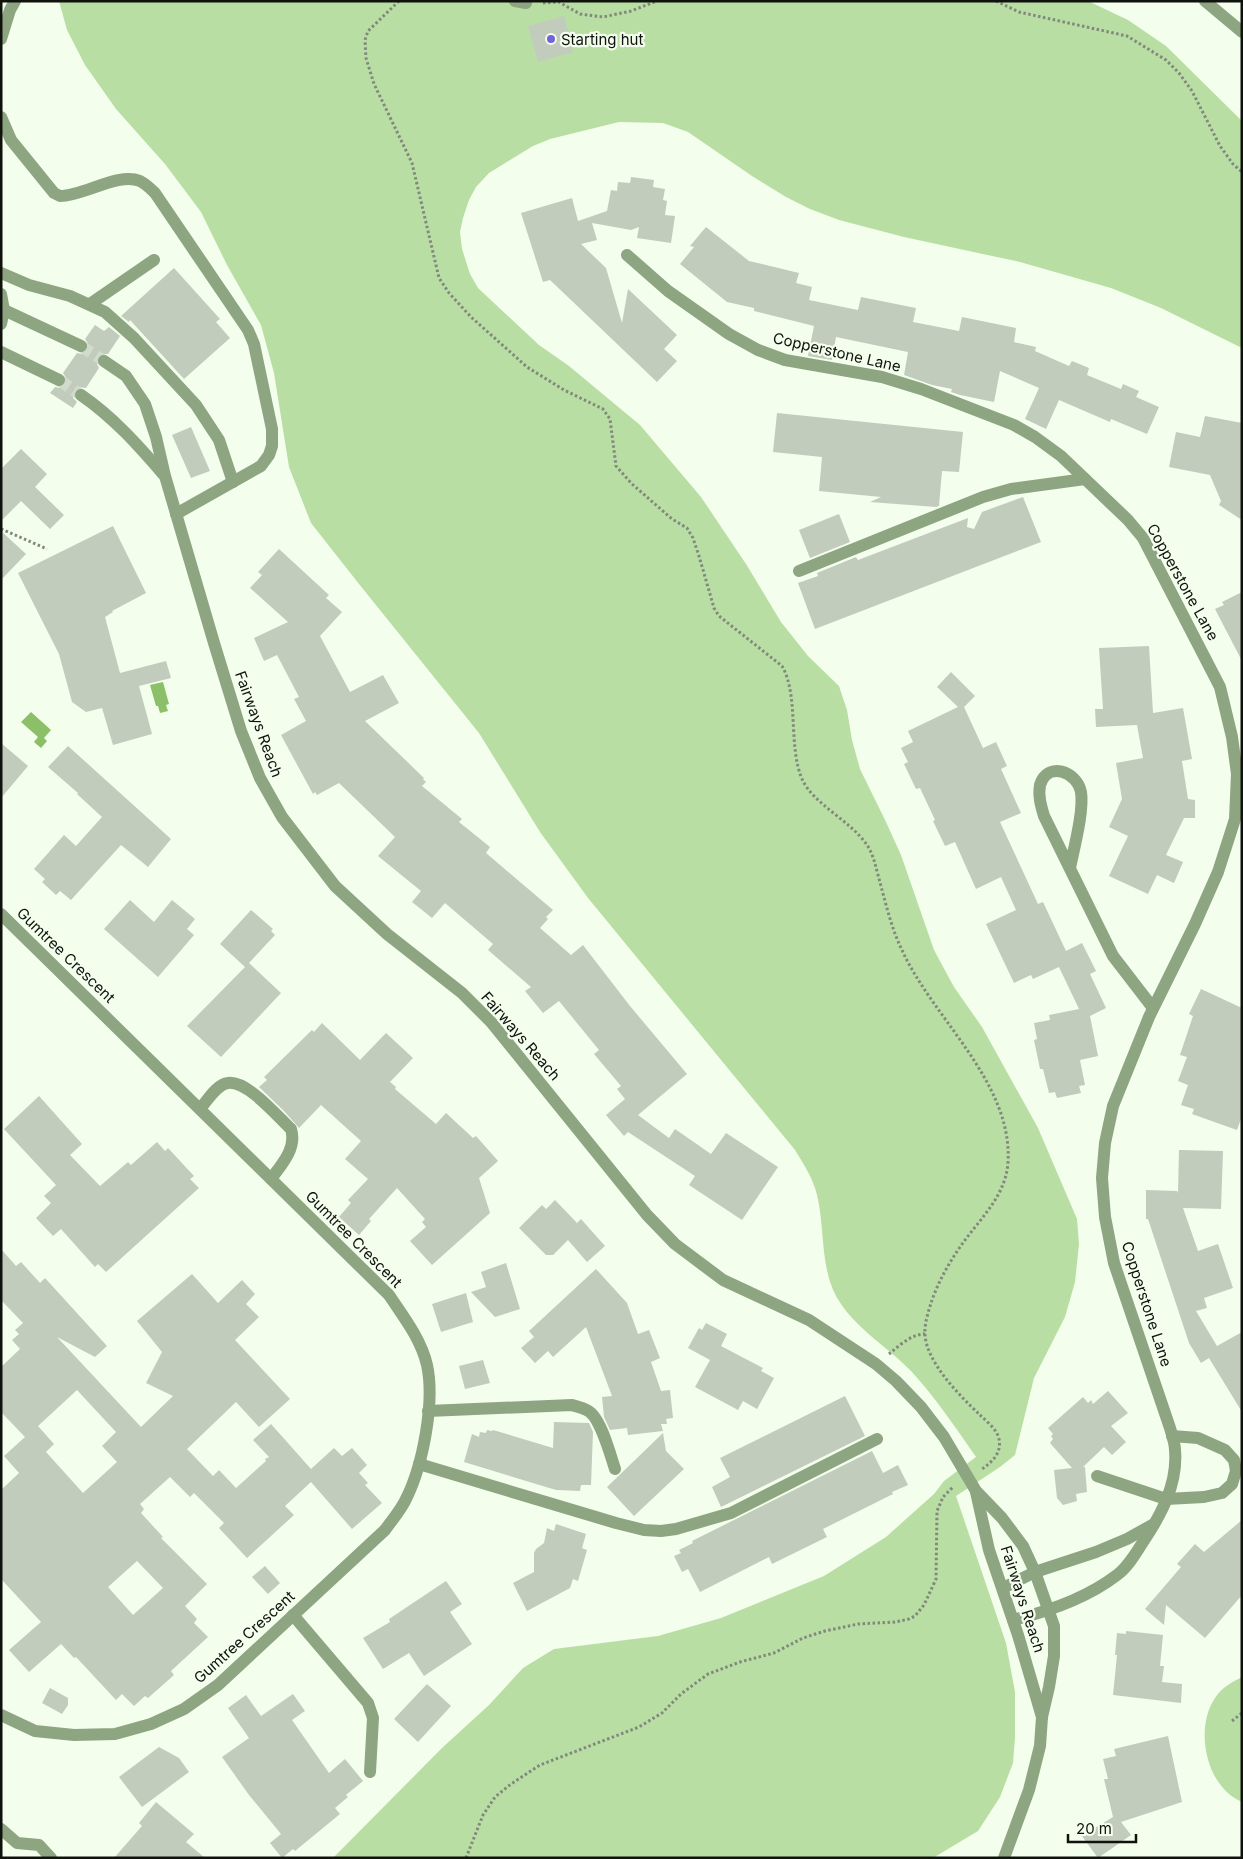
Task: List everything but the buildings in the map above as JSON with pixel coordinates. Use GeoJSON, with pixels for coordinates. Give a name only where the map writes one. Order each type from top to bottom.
{"type":"FeatureCollection","features":[{"type":"Feature","properties":{"kind":"street"},"geometry":{"type":"LineString","coordinates":[[1,39],[10,10],[16,1]]}},
{"type":"Feature","properties":{"kind":"street"},"geometry":{"type":"LineString","coordinates":[[1205,1],[1242,32]]}},
{"type":"Feature","properties":{"kind":"street"},"geometry":{"type":"LineString","coordinates":[[1,117],[11,140],[54,193],[60,196],[121,180],[140,181],[148,186],[155,193],[248,330],[259,360],[272,429],[272,446],[261,466],[176,514]]}},
{"type":"Feature","properties":{"kind":"street","name":"Copperstone Lane"},"geometry":{"type":"LineString","coordinates":[[627,255],[668,290],[729,334],[758,350],[785,360],[890,380],[921,389],[1014,425],[1036,437],[1085,479],[1128,520],[1143,538],[1220,687],[1232,737],[1237,774],[1235,819],[1218,872],[1153,1008],[1113,1106],[1105,1143],[1102,1178],[1105,1217],[1114,1263],[1172,1436],[1175,1450],[1174,1470],[1164,1509],[1135,1555],[1118,1574],[1089,1593],[1048,1611],[1013,1620]]}},
{"type":"Feature","properties":{"kind":"street"},"geometry":{"type":"LineString","coordinates":[[90,304],[154,260]]}},
{"type":"Feature","properties":{"kind":"street"},"geometry":{"type":"LineString","coordinates":[[1,273],[29,285],[70,296],[90,304],[105,312],[134,338],[196,405],[219,440],[233,482]]}},
{"type":"Feature","properties":{"kind":"street"},"geometry":{"type":"LineString","coordinates":[[1,294],[4,310],[1,324]]}},
{"type":"Feature","properties":{"kind":"street"},"geometry":{"type":"LineString","coordinates":[[4,310],[81,346]]}},
{"type":"Feature","properties":{"kind":"street"},"geometry":{"type":"LineString","coordinates":[[1,352],[59,380]]}},
{"type":"Feature","properties":{"kind":"street","name":"Fairways Reach"},"geometry":{"type":"LineString","coordinates":[[104,360],[126,376],[144,404],[156,437],[165,476],[241,731],[260,778],[282,817],[335,886],[387,934],[462,993],[491,1022],[647,1215],[675,1244],[724,1280],[809,1320],[876,1364],[896,1381],[921,1407],[944,1437],[976,1491],[1002,1518],[1023,1546],[1035,1572],[1054,1626],[1054,1656],[1050,1687],[1042,1717],[1040,1746],[1029,1790],[1004,1858]]}},
{"type":"Feature","properties":{"kind":"street","name":"Fairways Reach"},"geometry":{"type":"LineString","coordinates":[[81,395],[100,408],[133,440],[165,476]]}},
{"type":"Feature","properties":{"kind":"street"},"geometry":{"type":"LineString","coordinates":[[799,571],[983,497],[1011,489],[1085,479]]}},
{"type":"Feature","properties":{"kind":"street"},"geometry":{"type":"LineString","coordinates":[[1070,868],[1080,809],[1080,791],[1074,778],[1065,772],[1055,771],[1046,776],[1040,785],[1040,800],[1044,816],[1113,956],[1153,1008]]}},
{"type":"Feature","properties":{"kind":"street","name":"Gumtree Crescent"},"geometry":{"type":"LineString","coordinates":[[1,914],[388,1295],[408,1324],[419,1344],[427,1365],[428,1411],[416,1476],[406,1500],[385,1530],[218,1685],[184,1710],[151,1724],[115,1734],[74,1735],[35,1731],[1,1715]]}},
{"type":"Feature","properties":{"kind":"street"},"geometry":{"type":"LineString","coordinates":[[200,1110],[219,1087],[228,1082],[238,1084],[252,1092],[291,1129],[294,1137],[292,1146],[285,1160],[271,1179]]}},
{"type":"Feature","properties":{"kind":"street"},"geometry":{"type":"LineString","coordinates":[[428,1411],[572,1405],[582,1407],[591,1413],[598,1424],[615,1469]]}},
{"type":"Feature","properties":{"kind":"street"},"geometry":{"type":"LineString","coordinates":[[1097,1476],[1166,1499],[1204,1497],[1222,1493],[1232,1484],[1236,1471],[1234,1460],[1225,1450],[1198,1438],[1172,1436]]}},
{"type":"Feature","properties":{"kind":"street"},"geometry":{"type":"LineString","coordinates":[[419,1464],[616,1523],[644,1530],[661,1531],[676,1529],[731,1513],[877,1439]]}},
{"type":"Feature","properties":{"kind":"street","name":"Fairways Reach"},"geometry":{"type":"LineString","coordinates":[[976,1491],[989,1550],[1003,1588],[1042,1717]]}},
{"type":"Feature","properties":{"kind":"street"},"geometry":{"type":"LineString","coordinates":[[1003,1588],[1035,1572],[1096,1552],[1127,1539],[1156,1523]]}},
{"type":"Feature","properties":{"kind":"street"},"geometry":{"type":"LineString","coordinates":[[293,1615],[368,1703],[373,1718],[370,1772]]}},
{"type":"Feature","properties":{"kind":"street"},"geometry":{"type":"LineString","coordinates":[[1,1829],[17,1843],[39,1845],[51,1858]]}},
{"type":"Feature","properties":{"kind":"path"},"geometry":{"type":"LineString","coordinates":[[399,1],[368,31],[365,40],[366,58],[374,84],[412,163],[439,278],[449,293],[471,317],[527,366],[564,390],[603,409],[610,418],[616,466],[620,472],[672,519],[687,528],[693,538],[712,603],[719,616],[782,666],[786,672],[790,693],[795,749],[802,778],[815,797],[839,816],[867,844],[875,861],[893,927],[902,951],[942,1015],[960,1038],[998,1105],[1006,1130],[1008,1148],[1008,1164],[1002,1187],[993,1205],[958,1249],[943,1274],[928,1313],[925,1334],[929,1351],[944,1376],[994,1429],[1000,1441],[994,1460],[952,1488],[940,1502],[936,1519],[936,1579],[924,1605],[915,1616],[909,1619],[895,1622],[858,1624],[825,1630],[803,1638],[774,1653],[735,1663],[708,1674],[681,1694],[662,1713],[640,1728],[540,1765],[511,1784],[495,1798],[483,1815],[466,1858]]}},
{"type":"Feature","properties":{"kind":"path"},"geometry":{"type":"LineString","coordinates":[[520,2],[559,2],[580,14],[603,17],[631,11],[657,1]]}},
{"type":"Feature","properties":{"kind":"path"},"geometry":{"type":"LineString","coordinates":[[996,1],[1020,12],[1127,36],[1166,60],[1179,73],[1192,91],[1220,146],[1233,164],[1242,172]]}},
{"type":"Feature","properties":{"kind":"path"},"geometry":{"type":"LineString","coordinates":[[1,529],[47,549]]}},
{"type":"Feature","properties":{"kind":"path"},"geometry":{"type":"LineString","coordinates":[[876,1364],[907,1340],[916,1335],[925,1334]]}},
{"type":"Feature","properties":{"kind":"path"},"geometry":{"type":"LineString","coordinates":[[1232,1721],[1242,1713]]}},
{"type":"Feature","properties":{"kind":"shaded area"},"geometry":{"type":"Polygon","coordinates":[[[59,1],[1088,1],[1128,20],[1166,46],[1242,121],[1242,348],[1161,308],[1111,288],[1020,262],[904,237],[839,220],[810,209],[752,176],[688,132],[663,123],[619,122],[550,139],[533,146],[489,173],[476,187],[469,200],[460,232],[462,249],[470,274],[478,288],[539,345],[569,366],[640,425],[701,497],[746,564],[781,622],[808,656],[839,686],[847,710],[852,740],[860,769],[901,855],[934,950],[954,987],[982,1027],[1038,1128],[1077,1219],[1079,1244],[1075,1282],[1065,1317],[1034,1378],[1015,1455],[956,1496],[1006,1643],[1015,1692],[1013,1763],[1000,1797],[978,1831],[933,1858],[333,1858],[442,1748],[489,1705],[523,1668],[554,1649],[658,1636],[721,1618],[824,1576],[886,1537],[934,1494],[944,1481],[976,1457],[920,1381],[902,1362],[852,1318],[836,1296],[827,1272],[815,1189],[808,1172],[795,1150],[588,898],[540,832],[479,733],[311,523],[289,467],[274,373],[261,325],[227,265],[201,212],[165,164],[116,109],[85,65],[67,30],[59,1]]]}},
{"type":"Feature","properties":{"kind":"shaded area"},"geometry":{"type":"Polygon","coordinates":[[[163,682],[169,704],[166,705],[168,711],[160,713],[150,685],[163,682]]]}},
{"type":"Feature","properties":{"kind":"shaded area"},"geometry":{"type":"Polygon","coordinates":[[[31,712],[51,730],[44,738],[47,741],[41,748],[34,742],[38,737],[21,722],[31,712]]]}},
{"type":"Feature","properties":{"kind":"shaded area"},"geometry":{"type":"Polygon","coordinates":[[[1242,1677],[1242,1802],[1220,1784],[1212,1771],[1207,1756],[1205,1725],[1217,1694],[1242,1677]]]}},
{"type":"Feature","properties":{"kind":"tunnel"},"geometry":{"type":"LineString","coordinates":[[81,346],[104,361]]}},
{"type":"Feature","properties":{"kind":"tunnel"},"geometry":{"type":"LineString","coordinates":[[59,380],[81,395]]}},
{"type":"Feature","properties":{"kind":"place","name":"Starting hut"},"geometry":{"type":"Point","coordinates":[551,39]}}]}
